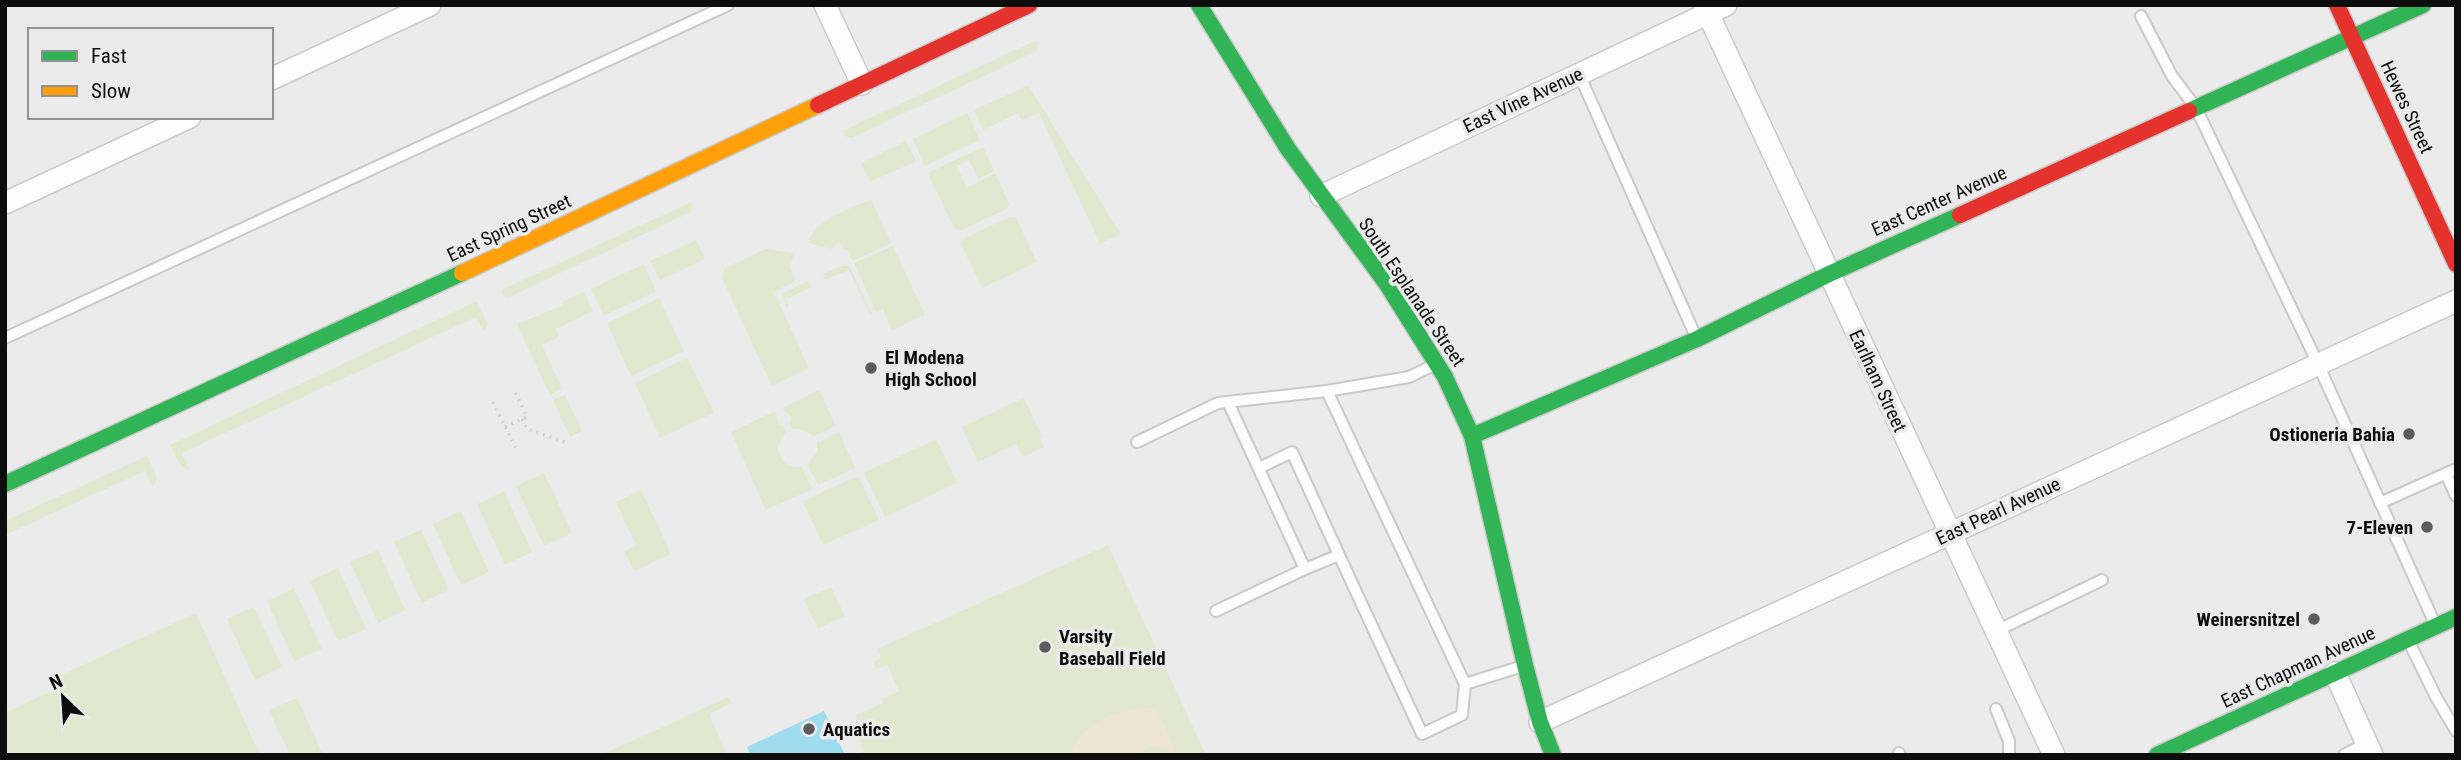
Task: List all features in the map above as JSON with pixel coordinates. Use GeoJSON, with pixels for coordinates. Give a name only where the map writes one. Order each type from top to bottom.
{"type":"FeatureCollection","features":[{"type":"Feature","properties":{"kind":"street"},"geometry":{"type":"LineString","coordinates":[[273,78],[430,5]]}},
{"type":"Feature","properties":{"kind":"street"},"geometry":{"type":"LineString","coordinates":[[825,5],[862,84]]}},
{"type":"Feature","properties":{"kind":"street","name":"East Spring Street"},"geometry":{"type":"LineString","coordinates":[[5,484],[488,261],[1029,5]]}},
{"type":"Feature","properties":{"kind":"street","name":"South Esplanade Street"},"geometry":{"type":"LineString","coordinates":[[1199,5],[1287,149],[1386,283],[1437,364],[1472,436],[1525,665],[1540,722],[1553,755]]}},
{"type":"Feature","properties":{"kind":"street","name":"Hewes Street"},"geometry":{"type":"LineString","coordinates":[[2337,5],[2456,264]]}},
{"type":"Feature","properties":{"kind":"street","name":"East Center Avenue"},"geometry":{"type":"LineString","coordinates":[[1472,436],[1698,339],[1829,274],[2423,5]]}},
{"type":"Feature","properties":{"kind":"street","name":"East Vine Avenue"},"geometry":{"type":"LineString","coordinates":[[1321,196],[1713,8]]}},
{"type":"Feature","properties":{"kind":"street","name":"Earlham Street"},"geometry":{"type":"LineString","coordinates":[[1713,8],[1829,274],[2054,755]]}},
{"type":"Feature","properties":{"kind":"street"},"geometry":{"type":"LineString","coordinates":[[5,203],[186,119]]}},
{"type":"Feature","properties":{"kind":"street","name":"East Pearl Avenue"},"geometry":{"type":"LineString","coordinates":[[1540,722],[2456,301]]}},
{"type":"Feature","properties":{"kind":"street","name":"East Chapman Avenue"},"geometry":{"type":"LineString","coordinates":[[2157,755],[2189,748],[2335,673],[2456,617]]}},
{"type":"Feature","properties":{"kind":"street"},"geometry":{"type":"LineString","coordinates":[[2335,673],[2370,749]]}},
{"type":"Feature","properties":{"kind":"lane"},"geometry":{"type":"LineString","coordinates":[[5,338],[728,5]]}},
{"type":"Feature","properties":{"kind":"lane"},"geometry":{"type":"LineString","coordinates":[[2141,16],[2172,76],[2196,108],[2318,364],[2436,626]]}},
{"type":"Feature","properties":{"kind":"lane"},"geometry":{"type":"LineString","coordinates":[[1579,74],[1698,339]]}},
{"type":"Feature","properties":{"kind":"lane"},"geometry":{"type":"LineString","coordinates":[[1137,442],[1218,403],[1327,391],[1409,377],[1437,364]]}},
{"type":"Feature","properties":{"kind":"lane"},"geometry":{"type":"LineString","coordinates":[[1259,468],[1292,452],[1422,734],[1462,715],[1465,684],[1327,391]]}},
{"type":"Feature","properties":{"kind":"lane"},"geometry":{"type":"LineString","coordinates":[[1228,402],[1305,569]]}},
{"type":"Feature","properties":{"kind":"lane"},"geometry":{"type":"LineString","coordinates":[[2380,503],[2451,471],[2456,496]]}},
{"type":"Feature","properties":{"kind":"lane"},"geometry":{"type":"LineString","coordinates":[[1216,611],[1339,555]]}},
{"type":"Feature","properties":{"kind":"lane"},"geometry":{"type":"LineString","coordinates":[[1996,631],[2102,580]]}},
{"type":"Feature","properties":{"kind":"lane"},"geometry":{"type":"LineString","coordinates":[[2408,639],[2435,697],[2456,732]]}},
{"type":"Feature","properties":{"kind":"lane"},"geometry":{"type":"LineString","coordinates":[[1465,684],[1525,665]]}},
{"type":"Feature","properties":{"kind":"lane"},"geometry":{"type":"LineString","coordinates":[[1996,709],[2009,741],[2010,755]]}},
{"type":"Feature","properties":{"kind":"lane"},"geometry":{"type":"LineString","coordinates":[[2344,755],[2370,749]]}},
{"type":"Feature","properties":{"kind":"path"},"geometry":{"type":"LineString","coordinates":[[505,427],[527,417],[515,392]]}},
{"type":"Feature","properties":{"kind":"path"},"geometry":{"type":"LineString","coordinates":[[493,402],[517,451]]}},
{"type":"Feature","properties":{"kind":"path"},"geometry":{"type":"LineString","coordinates":[[522,419],[527,429],[565,442],[568,440]]}},
{"type":"Feature","properties":{"kind":"green space"},"geometry":{"type":"Polygon","coordinates":[[[1037,40],[1038,49],[1035,52],[851,138],[845,136],[842,131],[1037,40]]]}},
{"type":"Feature","properties":{"kind":"green space"},"geometry":{"type":"Polygon","coordinates":[[[1028,85],[1121,234],[1100,244],[1039,113],[1022,120],[1018,113],[983,130],[974,110],[1028,85]]]}},
{"type":"Feature","properties":{"kind":"green space"},"geometry":{"type":"Polygon","coordinates":[[[967,113],[980,140],[925,166],[913,139],[967,113]]]}},
{"type":"Feature","properties":{"kind":"green space"},"geometry":{"type":"Polygon","coordinates":[[[906,141],[916,161],[870,182],[861,163],[906,141]]]}},
{"type":"Feature","properties":{"kind":"green space"},"geometry":{"type":"Polygon","coordinates":[[[983,147],[994,171],[978,179],[969,160],[957,166],[967,188],[995,173],[1009,204],[1007,209],[961,230],[954,228],[928,173],[983,147]]]}},
{"type":"Feature","properties":{"kind":"green space"},"geometry":{"type":"Polygon","coordinates":[[[871,199],[891,243],[853,261],[839,242],[832,249],[808,243],[812,234],[826,221],[871,199]]]}},
{"type":"Feature","properties":{"kind":"green space"},"geometry":{"type":"Polygon","coordinates":[[[691,202],[691,212],[509,297],[503,295],[501,290],[691,202]]]}},
{"type":"Feature","properties":{"kind":"green space"},"geometry":{"type":"Polygon","coordinates":[[[1010,217],[1016,218],[1037,262],[982,288],[961,244],[965,238],[1010,217]]]}},
{"type":"Feature","properties":{"kind":"green space"},"geometry":{"type":"Polygon","coordinates":[[[696,240],[705,259],[660,280],[650,261],[696,240]]]}},
{"type":"Feature","properties":{"kind":"green space"},"geometry":{"type":"Polygon","coordinates":[[[893,246],[925,315],[892,330],[883,309],[876,312],[854,263],[893,246]]]}},
{"type":"Feature","properties":{"kind":"green space"},"geometry":{"type":"Polygon","coordinates":[[[765,249],[794,253],[790,267],[795,281],[774,292],[809,368],[772,386],[722,278],[725,268],[765,249]]]}},
{"type":"Feature","properties":{"kind":"green space"},"geometry":{"type":"Polygon","coordinates":[[[644,264],[656,291],[604,316],[591,289],[644,264]]]}},
{"type":"Feature","properties":{"kind":"green space"},"geometry":{"type":"Polygon","coordinates":[[[841,266],[849,266],[872,314],[870,315],[849,270],[825,280],[823,274],[841,266]]]}},
{"type":"Feature","properties":{"kind":"green space"},"geometry":{"type":"Polygon","coordinates":[[[808,281],[811,287],[786,299],[789,306],[787,307],[781,294],[808,281]]]}},
{"type":"Feature","properties":{"kind":"green space"},"geometry":{"type":"Polygon","coordinates":[[[584,292],[593,311],[556,329],[559,337],[542,345],[562,389],[550,395],[517,324],[562,306],[564,301],[584,292]]]}},
{"type":"Feature","properties":{"kind":"green space"},"geometry":{"type":"Polygon","coordinates":[[[659,298],[684,351],[631,376],[607,323],[659,298]]]}},
{"type":"Feature","properties":{"kind":"green space"},"geometry":{"type":"Polygon","coordinates":[[[477,301],[487,324],[484,332],[476,317],[182,453],[189,469],[181,466],[170,445],[477,301]]]}},
{"type":"Feature","properties":{"kind":"green space"},"geometry":{"type":"Polygon","coordinates":[[[687,358],[714,413],[660,438],[635,383],[687,358]]]}},
{"type":"Feature","properties":{"kind":"green space"},"geometry":{"type":"Polygon","coordinates":[[[819,390],[836,426],[814,436],[801,429],[792,429],[789,423],[791,419],[783,407],[819,390]]]}},
{"type":"Feature","properties":{"kind":"green space"},"geometry":{"type":"Polygon","coordinates":[[[565,395],[582,431],[570,437],[553,400],[565,395]]]}},
{"type":"Feature","properties":{"kind":"green space"},"geometry":{"type":"Polygon","coordinates":[[[1024,398],[1044,447],[1023,457],[1016,444],[978,462],[962,427],[1024,398]]]}},
{"type":"Feature","properties":{"kind":"green space"},"geometry":{"type":"Polygon","coordinates":[[[775,411],[779,425],[783,426],[786,432],[778,446],[780,456],[788,465],[802,467],[812,489],[766,510],[731,432],[775,411]]]}},
{"type":"Feature","properties":{"kind":"green space"},"geometry":{"type":"Polygon","coordinates":[[[839,432],[855,468],[818,485],[808,465],[817,452],[817,443],[839,432]]]}},
{"type":"Feature","properties":{"kind":"green space"},"geometry":{"type":"Polygon","coordinates":[[[936,439],[957,483],[885,517],[864,473],[936,439]]]}},
{"type":"Feature","properties":{"kind":"green space"},"geometry":{"type":"Polygon","coordinates":[[[147,456],[157,478],[153,487],[145,471],[5,535],[5,521],[147,456]]]}},
{"type":"Feature","properties":{"kind":"green space"},"geometry":{"type":"Polygon","coordinates":[[[544,473],[572,533],[544,546],[516,486],[544,473]]]}},
{"type":"Feature","properties":{"kind":"green space"},"geometry":{"type":"Polygon","coordinates":[[[858,476],[879,520],[823,545],[803,501],[858,476]]]}},
{"type":"Feature","properties":{"kind":"green space"},"geometry":{"type":"Polygon","coordinates":[[[641,490],[671,554],[634,571],[624,551],[636,545],[616,502],[641,490]]]}},
{"type":"Feature","properties":{"kind":"green space"},"geometry":{"type":"Polygon","coordinates":[[[504,491],[532,552],[505,565],[477,504],[504,491]]]}},
{"type":"Feature","properties":{"kind":"green space"},"geometry":{"type":"Polygon","coordinates":[[[461,511],[489,572],[461,585],[433,524],[461,511]]]}},
{"type":"Feature","properties":{"kind":"green space"},"geometry":{"type":"Polygon","coordinates":[[[421,530],[449,590],[422,603],[394,542],[421,530]]]}},
{"type":"Feature","properties":{"kind":"green space","name":"Varsity Baseball Field"},"geometry":{"type":"Polygon","coordinates":[[[1108,545],[1206,755],[863,755],[856,715],[884,703],[882,699],[899,691],[887,665],[877,669],[873,662],[881,658],[877,649],[1108,545]]]}},
{"type":"Feature","properties":{"kind":"green space"},"geometry":{"type":"Polygon","coordinates":[[[378,550],[405,610],[378,623],[350,562],[378,550]]]}},
{"type":"Feature","properties":{"kind":"green space"},"geometry":{"type":"Polygon","coordinates":[[[338,568],[366,629],[338,641],[310,581],[338,568]]]}},
{"type":"Feature","properties":{"kind":"green space"},"geometry":{"type":"Polygon","coordinates":[[[831,587],[845,616],[818,629],[804,599],[831,587]]]}},
{"type":"Feature","properties":{"kind":"green space"},"geometry":{"type":"Polygon","coordinates":[[[294,588],[322,649],[294,661],[267,601],[294,588]]]}},
{"type":"Feature","properties":{"kind":"green space"},"geometry":{"type":"Polygon","coordinates":[[[254,607],[282,667],[255,680],[227,619],[254,607]]]}},
{"type":"Feature","properties":{"kind":"green space"},"geometry":{"type":"Polygon","coordinates":[[[196,613],[260,755],[5,755],[5,713],[54,690],[50,680],[196,613]]]}},
{"type":"Feature","properties":{"kind":"green space"},"geometry":{"type":"Polygon","coordinates":[[[729,697],[732,703],[709,714],[727,755],[601,755],[729,697]]]}},
{"type":"Feature","properties":{"kind":"green space"},"geometry":{"type":"Polygon","coordinates":[[[297,698],[323,755],[290,755],[269,710],[297,698]]]}},
{"type":"Feature","properties":{"kind":"sand"},"geometry":{"type":"Polygon","coordinates":[[[1156,707],[1175,755],[1170,755],[1167,748],[1154,746],[1135,755],[1069,755],[1084,733],[1105,718],[1129,710],[1156,707]]]}},
{"type":"Feature","properties":{"kind":"water","name":"Aquatics"},"geometry":{"type":"Polygon","coordinates":[[[824,711],[845,755],[750,755],[747,747],[824,711]]]}},
{"type":"Feature","properties":{"kind":"traffic: fast"},"geometry":{"type":"LineString","coordinates":[[1199,5],[1288,149],[1386,283],[1445,377],[1472,436],[1525,665],[1540,722],[1553,755]]}},
{"type":"Feature","properties":{"kind":"traffic: fast"},"geometry":{"type":"LineString","coordinates":[[2189,111],[2423,5]]}},
{"type":"Feature","properties":{"kind":"traffic: fast"},"geometry":{"type":"LineString","coordinates":[[1472,436],[1697,339],[1829,274],[1960,215]]}},
{"type":"Feature","properties":{"kind":"traffic: fast"},"geometry":{"type":"LineString","coordinates":[[5,484],[462,273]]}},
{"type":"Feature","properties":{"kind":"traffic: fast"},"geometry":{"type":"LineString","coordinates":[[2157,755],[2456,617]]}},
{"type":"Feature","properties":{"kind":"traffic: slow"},"geometry":{"type":"LineString","coordinates":[[462,273],[818,105]]}},
{"type":"Feature","properties":{"kind":"traffic: jam"},"geometry":{"type":"LineString","coordinates":[[818,105],[1029,5]]}},
{"type":"Feature","properties":{"kind":"traffic: jam"},"geometry":{"type":"LineString","coordinates":[[2337,5],[2456,264]]}},
{"type":"Feature","properties":{"kind":"traffic: jam"},"geometry":{"type":"LineString","coordinates":[[1960,215],[2189,111]]}},
{"type":"Feature","properties":{"kind":"place","name":"El Modena High School"},"geometry":{"type":"Point","coordinates":[871,368]}},
{"type":"Feature","properties":{"kind":"place","name":"Ostioneria Bahia"},"geometry":{"type":"Point","coordinates":[2409,434]}},
{"type":"Feature","properties":{"kind":"place","name":"7-Eleven"},"geometry":{"type":"Point","coordinates":[2427,527]}},
{"type":"Feature","properties":{"kind":"place","name":"Weinersnitzel"},"geometry":{"type":"Point","coordinates":[2314,619]}},
{"type":"Feature","properties":{"kind":"place","name":"Varsity Baseball Field"},"geometry":{"type":"Point","coordinates":[1045,647]}},
{"type":"Feature","properties":{"kind":"place","name":"Aquatics"},"geometry":{"type":"Point","coordinates":[809,729]}}]}
